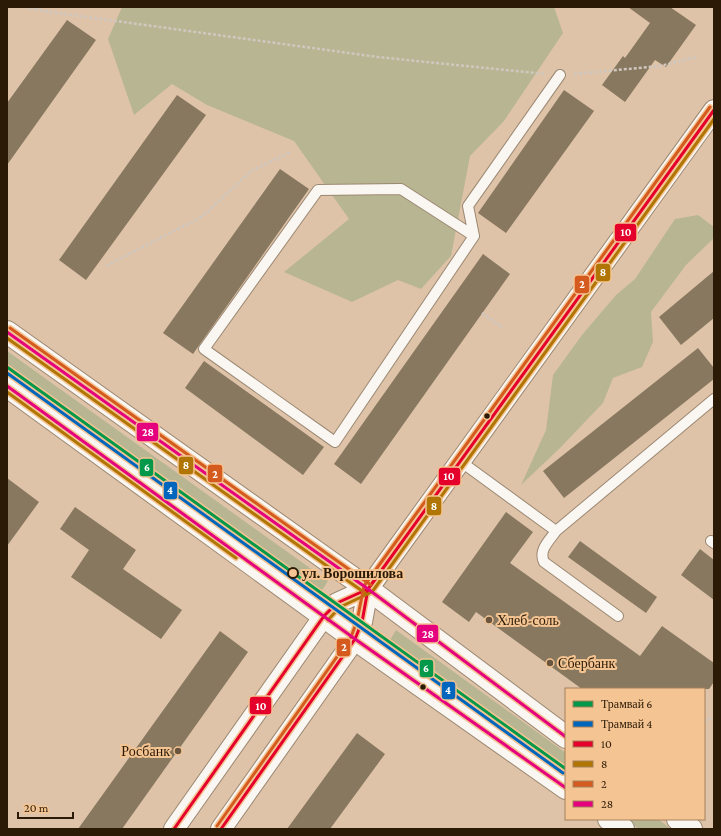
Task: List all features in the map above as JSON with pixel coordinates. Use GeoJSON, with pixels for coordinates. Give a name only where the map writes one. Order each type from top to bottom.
{"type":"FeatureCollection","features":[{"type":"Feature","properties":{"kind":"main road"},"geometry":{"type":"LineString","coordinates":[[7,332],[368,589],[565,736]]}},
{"type":"Feature","properties":{"kind":"main road"},"geometry":{"type":"LineString","coordinates":[[7,386],[355,639],[565,787]]}},
{"type":"Feature","properties":{"kind":"main road"},"geometry":{"type":"LineString","coordinates":[[610,820],[623,829]]}},
{"type":"Feature","properties":{"kind":"main road"},"geometry":{"type":"LineString","coordinates":[[679,820],[691,829]]}},
{"type":"Feature","properties":{"kind":"street"},"geometry":{"type":"LineString","coordinates":[[221,829],[355,639],[362,622],[368,589],[574,306],[714,110]]}},
{"type":"Feature","properties":{"kind":"street"},"geometry":{"type":"LineString","coordinates":[[174,829],[324,616],[337,603],[368,589]]}},
{"type":"Feature","properties":{"kind":"lane"},"geometry":{"type":"LineString","coordinates":[[474,236],[401,189],[318,190],[204,349],[335,442],[474,236],[468,206],[560,75]]}},
{"type":"Feature","properties":{"kind":"lane"},"geometry":{"type":"LineString","coordinates":[[618,616],[544,562],[541,555],[542,550],[556,531],[714,399]]}},
{"type":"Feature","properties":{"kind":"lane"},"geometry":{"type":"LineString","coordinates":[[460,461],[556,531]]}},
{"type":"Feature","properties":{"kind":"path"},"geometry":{"type":"LineString","coordinates":[[25,7],[50,12],[378,57],[560,75],[660,66],[696,57]]}},
{"type":"Feature","properties":{"kind":"path"},"geometry":{"type":"LineString","coordinates":[[106,266],[203,216],[224,194],[251,171],[291,152]]}},
{"type":"Feature","properties":{"kind":"path"},"geometry":{"type":"LineString","coordinates":[[482,313],[503,328]]}},
{"type":"Feature","properties":{"kind":"path"},"geometry":{"type":"LineString","coordinates":[[705,721],[714,716]]}},
{"type":"Feature","properties":{"kind":"shaded area"},"geometry":{"type":"Polygon","coordinates":[[[122,7],[554,7],[563,33],[504,121],[470,156],[451,256],[421,289],[398,280],[352,302],[284,272],[349,219],[294,141],[207,105],[172,84],[134,115],[108,39],[122,7]]]}},
{"type":"Feature","properties":{"kind":"shaded area"},"geometry":{"type":"Polygon","coordinates":[[[698,215],[714,227],[714,238],[686,265],[651,312],[653,342],[642,367],[613,378],[603,403],[560,448],[521,485],[546,430],[553,375],[582,335],[616,295],[635,279],[675,219],[698,215]]]}},
{"type":"Feature","properties":{"kind":"shaded area"},"geometry":{"type":"Polygon","coordinates":[[[7,351],[328,581],[319,595],[7,373],[7,351]]]}},
{"type":"Feature","properties":{"kind":"shaded area"},"geometry":{"type":"Polygon","coordinates":[[[396,630],[565,752],[565,776],[386,647],[396,630]]]}},
{"type":"Feature","properties":{"kind":"shaded area"},"geometry":{"type":"Polygon","coordinates":[[[626,820],[659,820],[671,829],[639,829],[626,820]]]}},
{"type":"Feature","properties":{"kind":"building"},"geometry":{"type":"Polygon","coordinates":[[[628,7],[670,7],[696,25],[666,67],[655,60],[625,102],[602,85],[623,56],[625,58],[650,23],[628,7]]]}},
{"type":"Feature","properties":{"kind":"building"},"geometry":{"type":"Polygon","coordinates":[[[67,20],[96,40],[7,165],[7,103],[67,20]]]}},
{"type":"Feature","properties":{"kind":"building"},"geometry":{"type":"Polygon","coordinates":[[[564,90],[594,111],[506,233],[478,213],[564,90]]]}},
{"type":"Feature","properties":{"kind":"building"},"geometry":{"type":"Polygon","coordinates":[[[177,95],[206,115],[86,280],[59,260],[177,95]]]}},
{"type":"Feature","properties":{"kind":"building"},"geometry":{"type":"Polygon","coordinates":[[[280,169],[309,189],[193,354],[163,333],[280,169]]]}},
{"type":"Feature","properties":{"kind":"building"},"geometry":{"type":"Polygon","coordinates":[[[483,254],[510,274],[361,484],[334,464],[483,254]]]}},
{"type":"Feature","properties":{"kind":"building"},"geometry":{"type":"Polygon","coordinates":[[[714,271],[714,318],[681,345],[659,317],[714,271]]]}},
{"type":"Feature","properties":{"kind":"building"},"geometry":{"type":"Polygon","coordinates":[[[698,348],[714,368],[714,379],[564,498],[543,471],[698,348]]]}},
{"type":"Feature","properties":{"kind":"building"},"geometry":{"type":"Polygon","coordinates":[[[204,361],[324,447],[303,475],[185,388],[204,361]]]}},
{"type":"Feature","properties":{"kind":"building"},"geometry":{"type":"Polygon","coordinates":[[[7,478],[39,502],[7,546],[7,478]]]}},
{"type":"Feature","properties":{"kind":"building"},"geometry":{"type":"Polygon","coordinates":[[[75,507],[136,550],[123,569],[182,610],[161,639],[71,577],[89,550],[60,529],[75,507]]]}},
{"type":"Feature","properties":{"kind":"building"},"geometry":{"type":"Polygon","coordinates":[[[506,512],[533,532],[510,563],[640,656],[662,626],[714,663],[714,682],[709,689],[581,688],[476,612],[469,622],[442,602],[506,512]]]}},
{"type":"Feature","properties":{"kind":"building"},"geometry":{"type":"Polygon","coordinates":[[[580,541],[657,597],[646,613],[568,557],[580,541]]]}},
{"type":"Feature","properties":{"kind":"building"},"geometry":{"type":"Polygon","coordinates":[[[700,549],[714,560],[714,600],[681,575],[700,549]]]}},
{"type":"Feature","properties":{"kind":"building"},"geometry":{"type":"Polygon","coordinates":[[[220,631],[248,652],[122,829],[78,829],[220,631]]]}},
{"type":"Feature","properties":{"kind":"building"},"geometry":{"type":"Polygon","coordinates":[[[357,733],[385,754],[330,829],[287,829],[357,733]]]}},
{"type":"Feature","properties":{"kind":"tram line","name":"6"},"geometry":{"type":"LineString","coordinates":[[7,367],[565,768]]}},
{"type":"Feature","properties":{"kind":"tram line","name":"4"},"geometry":{"type":"LineString","coordinates":[[7,373],[563,773]]}},
{"type":"Feature","properties":{"kind":"transit line","name":"2"},"geometry":{"type":"LineString","coordinates":[[217,826],[351,637],[357,621],[364,586],[710,107]]}},
{"type":"Feature","properties":{"kind":"transit line","name":"10"},"geometry":{"type":"LineString","coordinates":[[174,829],[324,616],[337,603],[368,589],[714,110]]}},
{"type":"Feature","properties":{"kind":"transit line","name":"8"},"geometry":{"type":"LineString","coordinates":[[328,620],[340,607],[372,592],[714,119]]}},
{"type":"Feature","properties":{"kind":"transit line","name":"2"},"geometry":{"type":"LineString","coordinates":[[10,328],[371,585]]}},
{"type":"Feature","properties":{"kind":"transit line","name":"28"},"geometry":{"type":"LineString","coordinates":[[7,332],[368,589],[565,736]]}},
{"type":"Feature","properties":{"kind":"transit line","name":"8"},"geometry":{"type":"LineString","coordinates":[[7,338],[365,593]]}},
{"type":"Feature","properties":{"kind":"transit line","name":"28"},"geometry":{"type":"LineString","coordinates":[[7,386],[355,639],[565,787]]}},
{"type":"Feature","properties":{"kind":"transit line","name":"8"},"geometry":{"type":"LineString","coordinates":[[7,392],[236,558]]}},
{"type":"Feature","properties":{"kind":"transit line","name":"10"},"geometry":{"type":"LineString","coordinates":[[221,829],[355,639],[362,622],[368,589],[383,569]]}},
{"type":"Feature","properties":{"kind":"place","name":"ул. Ворошилова"},"geometry":{"type":"Point","coordinates":[293,573]}},
{"type":"Feature","properties":{"kind":"place","name":"Хлеб-соль"},"geometry":{"type":"Point","coordinates":[489,620]}},
{"type":"Feature","properties":{"kind":"place","name":"Сбербанк"},"geometry":{"type":"Point","coordinates":[550,663]}},
{"type":"Feature","properties":{"kind":"place","name":"Росбанк"},"geometry":{"type":"Point","coordinates":[178,751]}}]}
